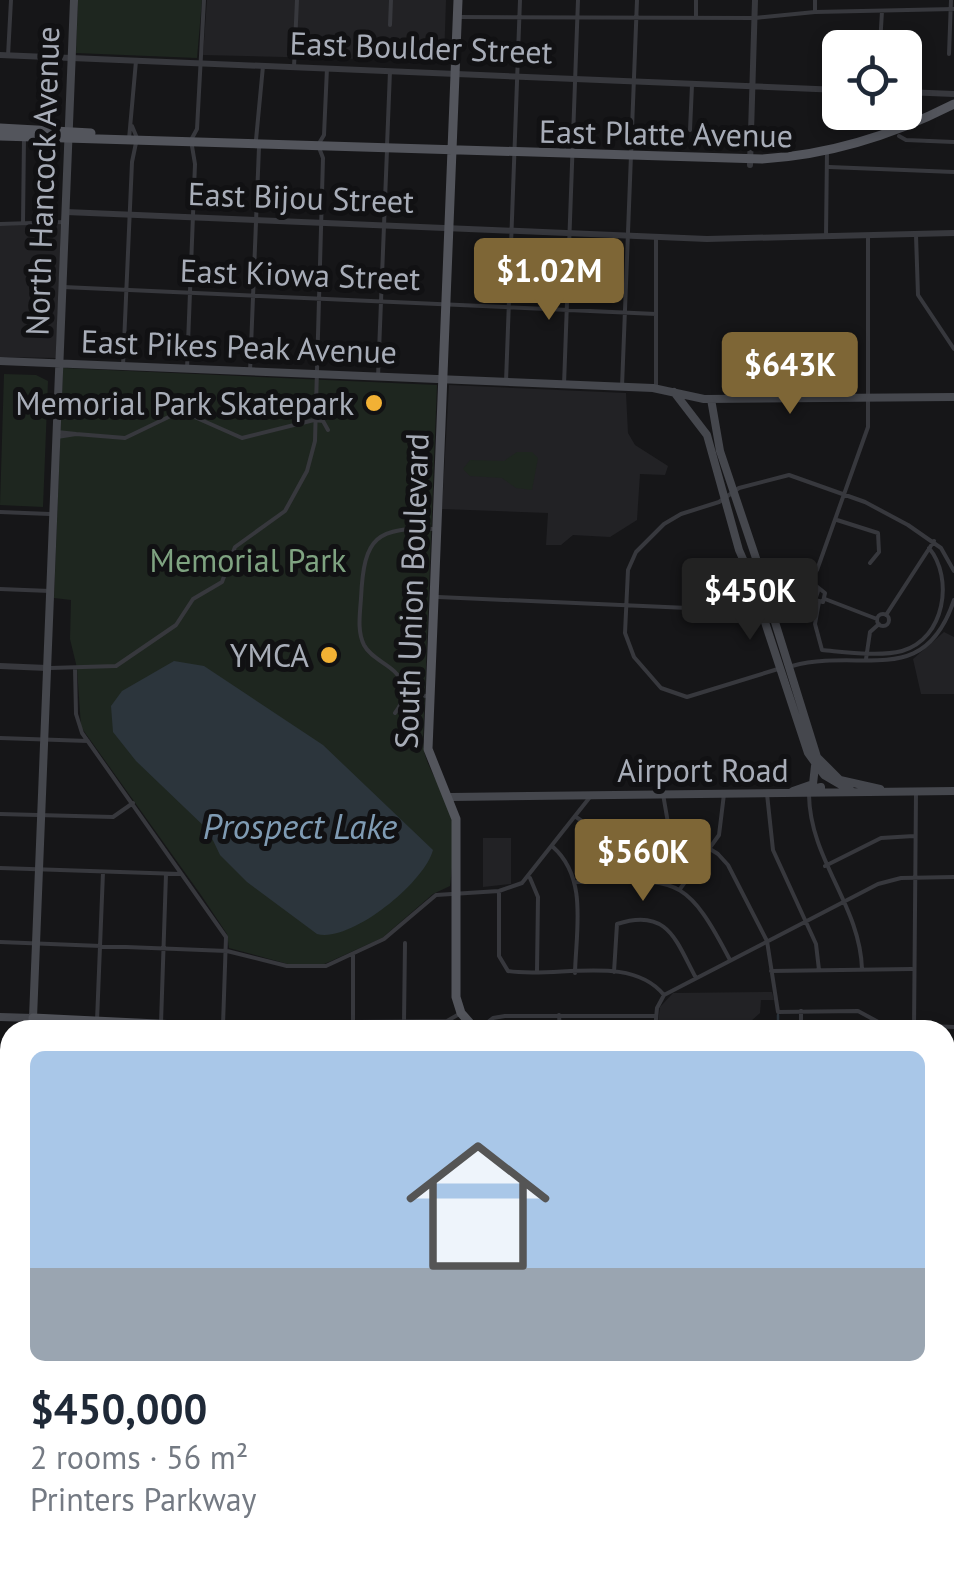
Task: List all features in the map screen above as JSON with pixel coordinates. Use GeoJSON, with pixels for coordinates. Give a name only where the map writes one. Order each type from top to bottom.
{"type":"FeatureCollection","features":[{"type":"Feature","properties":{"kind":"main road","name":"North Hancock Avenue"},"geometry":{"type":"LineString","coordinates":[[33,1020],[74,0]]}},
{"type":"Feature","properties":{"kind":"main road","name":"South Union Boulevard"},"geometry":{"type":"LineString","coordinates":[[458,0],[429,696],[430,758],[451,798],[456,820],[456,997],[460,1013]]}},
{"type":"Feature","properties":{"kind":"main road","name":"East Platte Avenue"},"geometry":{"type":"LineString","coordinates":[[922,118],[954,100]]}},
{"type":"Feature","properties":{"kind":"main road","name":"East Platte Avenue"},"geometry":{"type":"LineString","coordinates":[[0,128],[133,141],[259,142],[750,162],[828,158],[872,145],[899,136],[954,100]]}},
{"type":"Feature","properties":{"kind":"main road","name":"East Platte Avenue"},"geometry":{"type":"LineString","coordinates":[[828,158],[897,130]]}},
{"type":"Feature","properties":{"kind":"main road"},"geometry":{"type":"LineString","coordinates":[[899,136],[905,130]]}},
{"type":"Feature","properties":{"kind":"main road","name":"East Platte Avenue"},"geometry":{"type":"LineString","coordinates":[[0,136],[24,133]]}},
{"type":"Feature","properties":{"kind":"main road"},"geometry":{"type":"LineString","coordinates":[[872,145],[886,134]]}},
{"type":"Feature","properties":{"kind":"main road","name":"East Pikes Peak Avenue"},"geometry":{"type":"LineString","coordinates":[[0,361],[622,387],[656,389],[711,401],[954,397]]}},
{"type":"Feature","properties":{"kind":"main road"},"geometry":{"type":"LineString","coordinates":[[674,392],[707,435]]}},
{"type":"Feature","properties":{"kind":"main road"},"geometry":{"type":"LineString","coordinates":[[711,401],[704,424],[724,502],[764,599]]}},
{"type":"Feature","properties":{"kind":"main road"},"geometry":{"type":"LineString","coordinates":[[711,401],[720,450],[815,766],[813,784],[790,791]]}},
{"type":"Feature","properties":{"kind":"main road"},"geometry":{"type":"LineString","coordinates":[[784,667],[812,746],[830,776],[858,788],[904,792]]}},
{"type":"Feature","properties":{"kind":"main road"},"geometry":{"type":"LineString","coordinates":[[815,766],[865,795]]}},
{"type":"Feature","properties":{"kind":"main road"},"geometry":{"type":"LineString","coordinates":[[811,795],[830,776]]}},
{"type":"Feature","properties":{"kind":"main road"},"geometry":{"type":"LineString","coordinates":[[771,794],[821,787]]}},
{"type":"Feature","properties":{"kind":"main road","name":"Airport Road"},"geometry":{"type":"LineString","coordinates":[[451,798],[954,791]]}},
{"type":"Feature","properties":{"kind":"main road"},"geometry":{"type":"LineString","coordinates":[[460,1013],[467,1020]]}},
{"type":"Feature","properties":{"kind":"street"},"geometry":{"type":"LineString","coordinates":[[4,56],[10,0]]}},
{"type":"Feature","properties":{"kind":"street"},"geometry":{"type":"LineString","coordinates":[[186,369],[204,0]]}},
{"type":"Feature","properties":{"kind":"street"},"geometry":{"type":"LineString","coordinates":[[294,67],[297,0]]}},
{"type":"Feature","properties":{"kind":"street"},"geometry":{"type":"LineString","coordinates":[[390,25],[391,0]]}},
{"type":"Feature","properties":{"kind":"street"},"geometry":{"type":"LineString","coordinates":[[506,382],[520,0]]}},
{"type":"Feature","properties":{"kind":"street"},"geometry":{"type":"LineString","coordinates":[[564,384],[578,0]]}},
{"type":"Feature","properties":{"kind":"street"},"geometry":{"type":"LineString","coordinates":[[622,387],[637,0]]}},
{"type":"Feature","properties":{"kind":"street"},"geometry":{"type":"LineString","coordinates":[[696,0],[696,18]]}},
{"type":"Feature","properties":{"kind":"street"},"geometry":{"type":"LineString","coordinates":[[750,162],[755,0]]}},
{"type":"Feature","properties":{"kind":"street"},"geometry":{"type":"LineString","coordinates":[[815,0],[815,12]]}},
{"type":"Feature","properties":{"kind":"street"},"geometry":{"type":"LineString","coordinates":[[949,54],[951,0]]}},
{"type":"Feature","properties":{"kind":"street"},"geometry":{"type":"LineString","coordinates":[[881,30],[882,10]]}},
{"type":"Feature","properties":{"kind":"street"},"geometry":{"type":"LineString","coordinates":[[458,17],[754,18],[815,12],[952,10]]}},
{"type":"Feature","properties":{"kind":"street","name":"East Boulder Street"},"geometry":{"type":"LineString","coordinates":[[4,56],[822,89]]}},
{"type":"Feature","properties":{"kind":"street"},"geometry":{"type":"LineString","coordinates":[[123,366],[136,61]]}},
{"type":"Feature","properties":{"kind":"street"},"geometry":{"type":"LineString","coordinates":[[250,372],[263,66]]}},
{"type":"Feature","properties":{"kind":"street"},"geometry":{"type":"LineString","coordinates":[[0,666],[116,666],[181,619],[194,599],[220,584],[235,548],[274,522],[290,504],[313,454],[327,68]]}},
{"type":"Feature","properties":{"kind":"street"},"geometry":{"type":"LineString","coordinates":[[378,377],[390,71]]}},
{"type":"Feature","properties":{"kind":"street"},"geometry":{"type":"LineString","coordinates":[[690,130],[692,83]]}},
{"type":"Feature","properties":{"kind":"street"},"geometry":{"type":"LineString","coordinates":[[922,95],[954,100]]}},
{"type":"Feature","properties":{"kind":"street"},"geometry":{"type":"LineString","coordinates":[[23,223],[24,133]]}},
{"type":"Feature","properties":{"kind":"street"},"geometry":{"type":"LineString","coordinates":[[323,158],[324,135]]}},
{"type":"Feature","properties":{"kind":"street"},"geometry":{"type":"LineString","coordinates":[[899,136],[906,140],[954,142]]}},
{"type":"Feature","properties":{"kind":"street"},"geometry":{"type":"LineString","coordinates":[[195,152],[196,140]]}},
{"type":"Feature","properties":{"kind":"street"},"geometry":{"type":"LineString","coordinates":[[826,238],[828,158],[954,172]]}},
{"type":"Feature","properties":{"kind":"street","name":"East Bijou Street"},"geometry":{"type":"LineString","coordinates":[[66,217],[130,215],[656,237],[826,238],[954,233]]}},
{"type":"Feature","properties":{"kind":"street"},"geometry":{"type":"LineString","coordinates":[[0,224],[66,217]]}},
{"type":"Feature","properties":{"kind":"street"},"geometry":{"type":"LineString","coordinates":[[916,233],[918,295],[954,349]]}},
{"type":"Feature","properties":{"kind":"street"},"geometry":{"type":"LineString","coordinates":[[656,237],[656,389]]}},
{"type":"Feature","properties":{"kind":"street"},"geometry":{"type":"LineString","coordinates":[[433,597],[725,609],[764,599],[807,581],[837,520],[865,441],[868,237]]}},
{"type":"Feature","properties":{"kind":"street","name":"East Kiowa Street"},"geometry":{"type":"LineString","coordinates":[[63,286],[508,304],[656,314]]}},
{"type":"Feature","properties":{"kind":"street"},"geometry":{"type":"LineString","coordinates":[[57,434],[127,438],[181,410],[247,438],[314,420],[324,422],[328,430]]}},
{"type":"Feature","properties":{"kind":"street"},"geometry":{"type":"LineString","coordinates":[[954,572],[934,542],[881,510],[789,474],[734,491],[724,502],[674,517],[638,548],[628,570],[626,638],[632,654],[656,683],[674,694],[698,696],[784,667],[826,659],[892,662],[918,654],[938,636],[951,616],[954,600]]}},
{"type":"Feature","properties":{"kind":"street"},"geometry":{"type":"LineString","coordinates":[[0,512],[54,514]]}},
{"type":"Feature","properties":{"kind":"street"},"geometry":{"type":"LineString","coordinates":[[837,520],[878,533],[880,552],[870,564]]}},
{"type":"Feature","properties":{"kind":"street"},"geometry":{"type":"LineString","coordinates":[[395,713],[404,695],[399,676],[368,650],[361,638],[363,567],[372,544],[386,531],[437,529]]}},
{"type":"Feature","properties":{"kind":"street"},"geometry":{"type":"LineString","coordinates":[[866,659],[870,632],[886,615],[934,542]]}},
{"type":"Feature","properties":{"kind":"street"},"geometry":{"type":"LineString","coordinates":[[807,581],[816,592],[814,624],[822,650],[904,650],[934,627],[948,582],[943,564],[929,548]]}},
{"type":"Feature","properties":{"kind":"street"},"geometry":{"type":"LineString","coordinates":[[0,589],[51,591]]}},
{"type":"Feature","properties":{"kind":"street"},"geometry":{"type":"LineString","coordinates":[[816,592],[825,593],[826,600]]}},
{"type":"Feature","properties":{"kind":"street"},"geometry":{"type":"LineString","coordinates":[[818,602],[826,600],[878,621],[888,622],[886,615]]}},
{"type":"Feature","properties":{"kind":"street"},"geometry":{"type":"LineString","coordinates":[[75,668],[76,717],[88,741],[225,934],[223,1020]]}},
{"type":"Feature","properties":{"kind":"street"},"geometry":{"type":"LineString","coordinates":[[404,695],[429,696]]}},
{"type":"Feature","properties":{"kind":"street"},"geometry":{"type":"LineString","coordinates":[[0,738],[88,741]]}},
{"type":"Feature","properties":{"kind":"street"},"geometry":{"type":"LineString","coordinates":[[914,1020],[916,792]]}},
{"type":"Feature","properties":{"kind":"street"},"geometry":{"type":"LineString","coordinates":[[663,794],[664,816],[728,866],[767,942],[778,1012],[858,1010],[872,1013],[878,1020]]}},
{"type":"Feature","properties":{"kind":"street"},"geometry":{"type":"LineString","coordinates":[[680,889],[722,828],[724,794]]}},
{"type":"Feature","properties":{"kind":"street"},"geometry":{"type":"LineString","coordinates":[[771,794],[772,850],[818,951],[819,970]]}},
{"type":"Feature","properties":{"kind":"street"},"geometry":{"type":"LineString","coordinates":[[811,795],[812,834],[859,938],[862,969]]}},
{"type":"Feature","properties":{"kind":"street"},"geometry":{"type":"LineString","coordinates":[[0,942],[227,950],[303,969],[326,966],[389,936],[436,894],[456,890],[499,891],[530,878],[592,796]]}},
{"type":"Feature","properties":{"kind":"street"},"geometry":{"type":"LineString","coordinates":[[0,814],[113,817],[133,803]]}},
{"type":"Feature","properties":{"kind":"street"},"geometry":{"type":"LineString","coordinates":[[576,817],[621,844],[660,844],[676,829]]}},
{"type":"Feature","properties":{"kind":"street"},"geometry":{"type":"LineString","coordinates":[[825,866],[880,838],[915,836]]}},
{"type":"Feature","properties":{"kind":"street"},"geometry":{"type":"LineString","coordinates":[[553,847],[570,865],[576,882],[575,973]]}},
{"type":"Feature","properties":{"kind":"street"},"geometry":{"type":"LineString","coordinates":[[0,868],[182,874]]}},
{"type":"Feature","properties":{"kind":"street"},"geometry":{"type":"LineString","coordinates":[[97,1020],[102,872]]}},
{"type":"Feature","properties":{"kind":"street"},"geometry":{"type":"LineString","coordinates":[[161,1020],[166,874]]}},
{"type":"Feature","properties":{"kind":"street"},"geometry":{"type":"LineString","coordinates":[[655,1020],[664,995],[889,880],[954,877]]}},
{"type":"Feature","properties":{"kind":"street"},"geometry":{"type":"LineString","coordinates":[[530,878],[537,891],[537,972]]}},
{"type":"Feature","properties":{"kind":"street"},"geometry":{"type":"LineString","coordinates":[[576,882],[654,883],[680,889],[704,910],[730,960]]}},
{"type":"Feature","properties":{"kind":"street"},"geometry":{"type":"LineString","coordinates":[[499,891],[500,964],[508,972],[614,973],[648,978],[664,995]]}},
{"type":"Feature","properties":{"kind":"street"},"geometry":{"type":"LineString","coordinates":[[614,973],[617,924],[657,921],[670,930],[696,978]]}},
{"type":"Feature","properties":{"kind":"street"},"geometry":{"type":"LineString","coordinates":[[901,923],[913,923]]}},
{"type":"Feature","properties":{"kind":"street"},"geometry":{"type":"LineString","coordinates":[[404,943],[404,1020]]}},
{"type":"Feature","properties":{"kind":"street"},"geometry":{"type":"LineString","coordinates":[[352,955],[353,1020]]}},
{"type":"Feature","properties":{"kind":"street"},"geometry":{"type":"LineString","coordinates":[[771,971],[914,969]]}},
{"type":"Feature","properties":{"kind":"street"},"geometry":{"type":"LineString","coordinates":[[801,1011],[801,1020]]}},
{"type":"Feature","properties":{"kind":"street"},"geometry":{"type":"LineString","coordinates":[[449,1020],[460,1013]]}},
{"type":"Feature","properties":{"kind":"street"},"geometry":{"type":"LineString","coordinates":[[558,1015],[559,1020]]}},
{"type":"Feature","properties":{"kind":"street"},"geometry":{"type":"LineString","coordinates":[[493,1020],[499,1016],[655,1016]]}},
{"type":"Feature","properties":{"kind":"street"},"geometry":{"type":"LineString","coordinates":[[885,1570],[892,1570]]}},
{"type":"Feature","properties":{"kind":"shaded area"},"geometry":{"type":"Polygon","coordinates":[[[207,0],[446,0],[444,61],[203,55],[207,0]]]}},
{"type":"Feature","properties":{"kind":"shaded area"},"geometry":{"type":"Polygon","coordinates":[[[61,224],[56,358],[0,357],[0,226],[61,224]]]}},
{"type":"Feature","properties":{"kind":"shaded area"},"geometry":{"type":"Polygon","coordinates":[[[449,385],[626,393],[628,433],[635,445],[668,466],[665,475],[640,474],[637,520],[610,537],[573,535],[561,545],[546,545],[548,513],[442,509],[449,385]]]}},
{"type":"Feature","properties":{"kind":"shaded area"},"geometry":{"type":"Polygon","coordinates":[[[944,632],[954,637],[954,694],[921,694],[913,659],[944,632]]]}},
{"type":"Feature","properties":{"kind":"shaded area"},"geometry":{"type":"Polygon","coordinates":[[[483,838],[511,838],[511,884],[483,887],[483,838]]]}},
{"type":"Feature","properties":{"kind":"shaded area"},"geometry":{"type":"Polygon","coordinates":[[[772,992],[774,1000],[761,1000],[760,1013],[752,1020],[658,1020],[660,1007],[673,993],[772,992]]]}},
{"type":"Feature","properties":{"kind":"green space"},"geometry":{"type":"Polygon","coordinates":[[[78,0],[202,0],[197,58],[76,53],[78,0]]]}},
{"type":"Feature","properties":{"kind":"green space","name":"Memorial Park"},"geometry":{"type":"Polygon","coordinates":[[[63,368],[437,385],[423,743],[450,811],[452,868],[450,886],[433,894],[382,938],[320,966],[295,966],[229,948],[227,934],[201,895],[81,727],[77,668],[70,639],[71,600],[54,598],[63,368]]]}},
{"type":"Feature","properties":{"kind":"green space"},"geometry":{"type":"Polygon","coordinates":[[[4,374],[36,375],[48,381],[43,507],[0,505],[4,374]]]}},
{"type":"Feature","properties":{"kind":"green space"},"geometry":{"type":"Polygon","coordinates":[[[517,452],[532,452],[538,458],[532,490],[516,488],[502,478],[470,476],[463,469],[470,460],[504,461],[517,452]]]}},
{"type":"Feature","properties":{"kind":"water","name":"Prospect Lake"},"geometry":{"type":"Polygon","coordinates":[[[174,661],[204,666],[323,745],[433,850],[402,893],[367,920],[331,934],[317,934],[247,882],[220,855],[208,830],[136,761],[113,732],[111,706],[122,691],[174,661]]]}},
{"type":"Feature","properties":{"kind":"waterway"},"geometry":{"type":"LineString","coordinates":[[778,1015],[778,1020]]}},
{"type":"Feature","properties":{"kind":"place","name":"Memorial Park Skatepark"},"geometry":{"type":"Point","coordinates":[374,403]}},
{"type":"Feature","properties":{"kind":"place","name":"YMCA"},"geometry":{"type":"Point","coordinates":[329,655]}}]}
